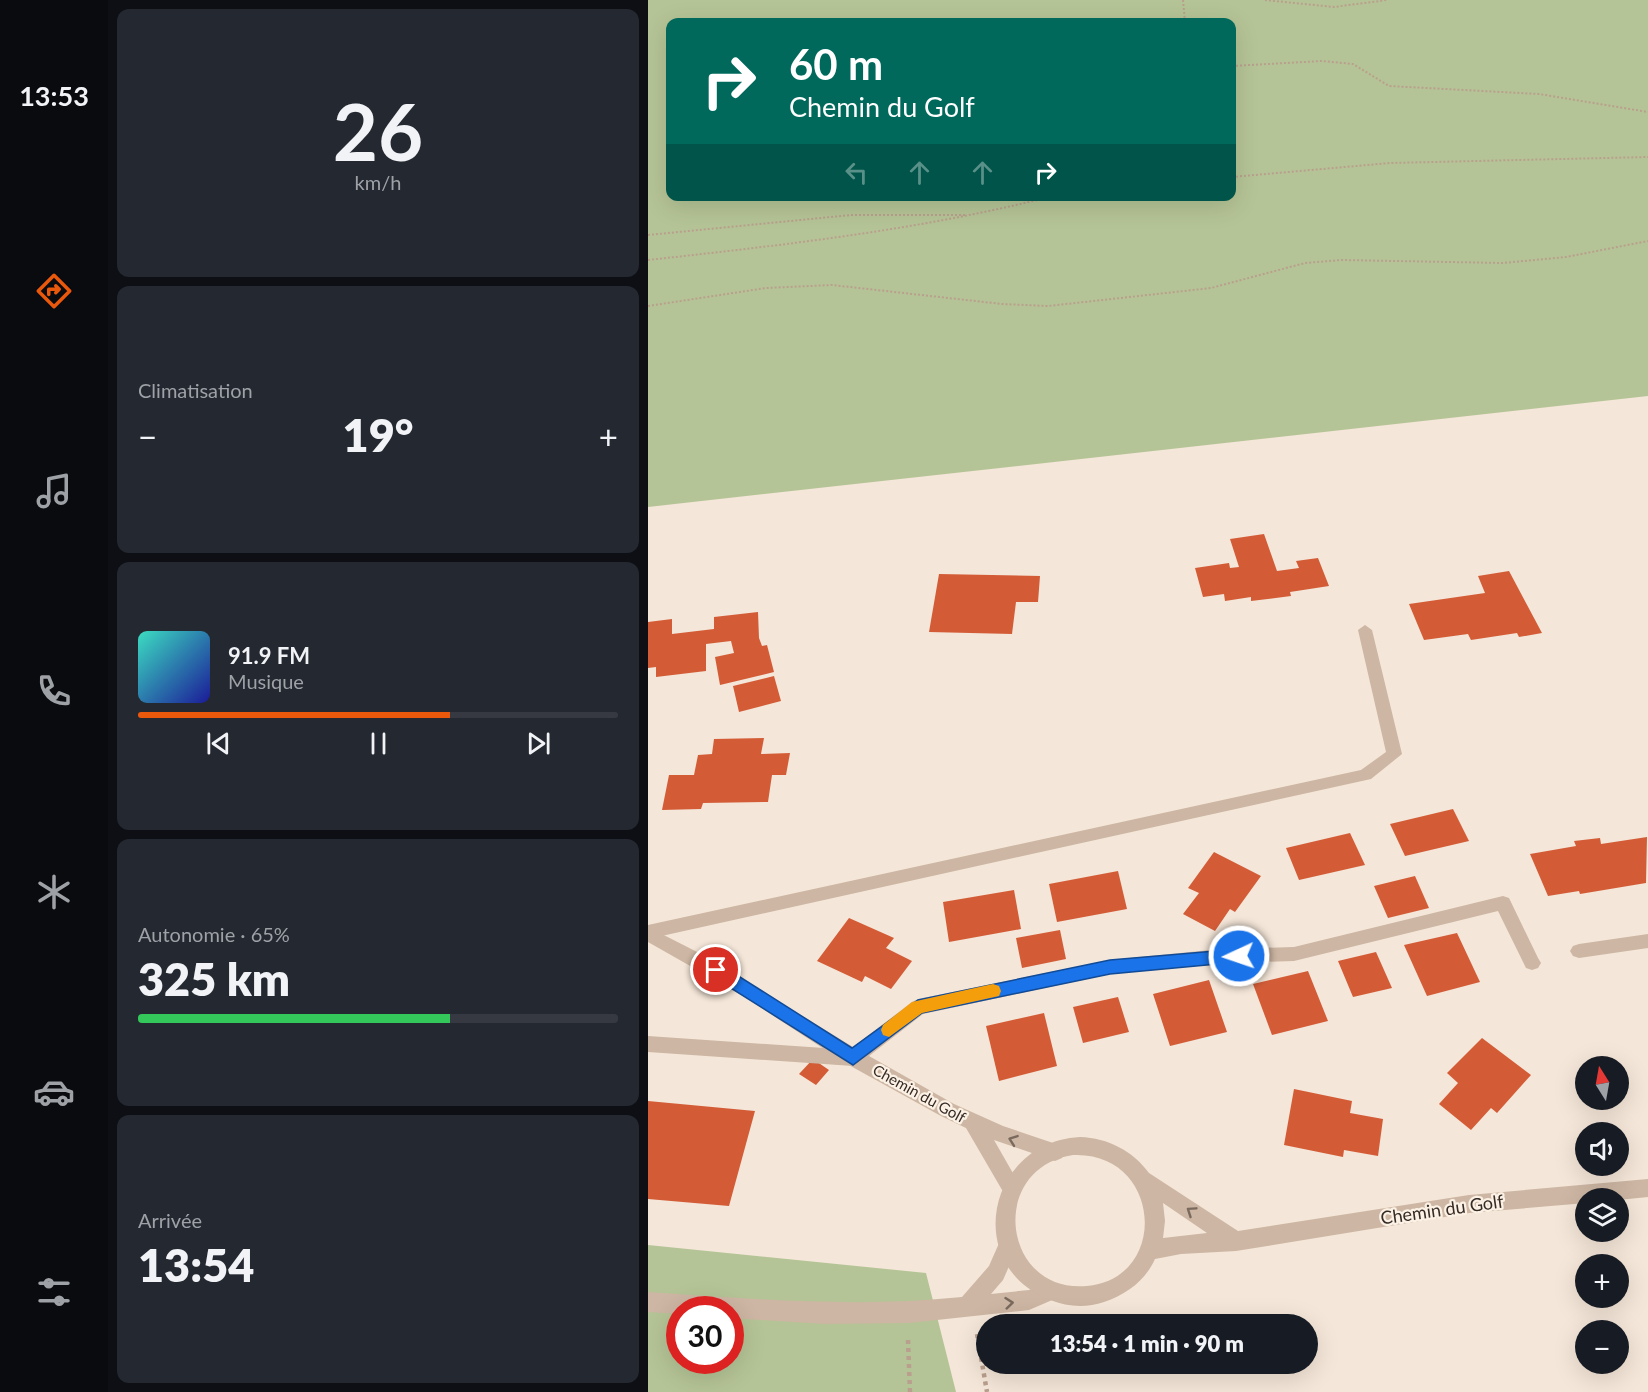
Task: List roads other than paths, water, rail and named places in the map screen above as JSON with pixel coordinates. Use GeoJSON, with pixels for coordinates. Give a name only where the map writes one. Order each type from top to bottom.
{"type":"FeatureCollection","features":[{"type":"Feature","properties":{"kind":"street"},"geometry":{"type":"LineString","coordinates":[[648,933],[1365,775],[1394,754],[1365,630]]}},
{"type":"Feature","properties":{"kind":"street"},"geometry":{"type":"LineString","coordinates":[[648,1044],[853,1058],[918,1007],[1110,967],[1220,956],[1294,954],[1503,903],[1532,963]]}},
{"type":"Feature","properties":{"kind":"street","name":"Chemin du Golf"},"geometry":{"type":"LineString","coordinates":[[648,933],[696,957],[853,1058],[974,1124],[1014,1141],[1055,1152]]}},
{"type":"Feature","properties":{"kind":"street"},"geometry":{"type":"LineString","coordinates":[[1580,951],[1648,941]]}},
{"type":"Feature","properties":{"kind":"street","name":"Chemin du Golf"},"geometry":{"type":"LineString","coordinates":[[974,1124],[1012,1189]]}},
{"type":"Feature","properties":{"kind":"street"},"geometry":{"type":"LineString","coordinates":[[1146,1181],[1156,1202],[1157,1227],[1150,1250],[1136,1271],[1116,1286],[1092,1294],[1071,1295],[1050,1291],[1024,1274],[1007,1248],[1003,1228],[1005,1208],[1012,1189],[1023,1173],[1038,1161],[1055,1152],[1081,1147],[1106,1151],[1129,1162],[1146,1181],[1236,1241]]}},
{"type":"Feature","properties":{"kind":"street","name":"Chemin du Golf"},"geometry":{"type":"LineString","coordinates":[[1150,1250],[1181,1244],[1236,1241],[1469,1204],[1648,1188]]}},
{"type":"Feature","properties":{"kind":"street"},"geometry":{"type":"LineString","coordinates":[[966,1308],[996,1273],[1007,1248]]}},
{"type":"Feature","properties":{"kind":"street"},"geometry":{"type":"LineString","coordinates":[[648,1302],[825,1314],[909,1313],[1029,1300],[1050,1291]]}}]}
